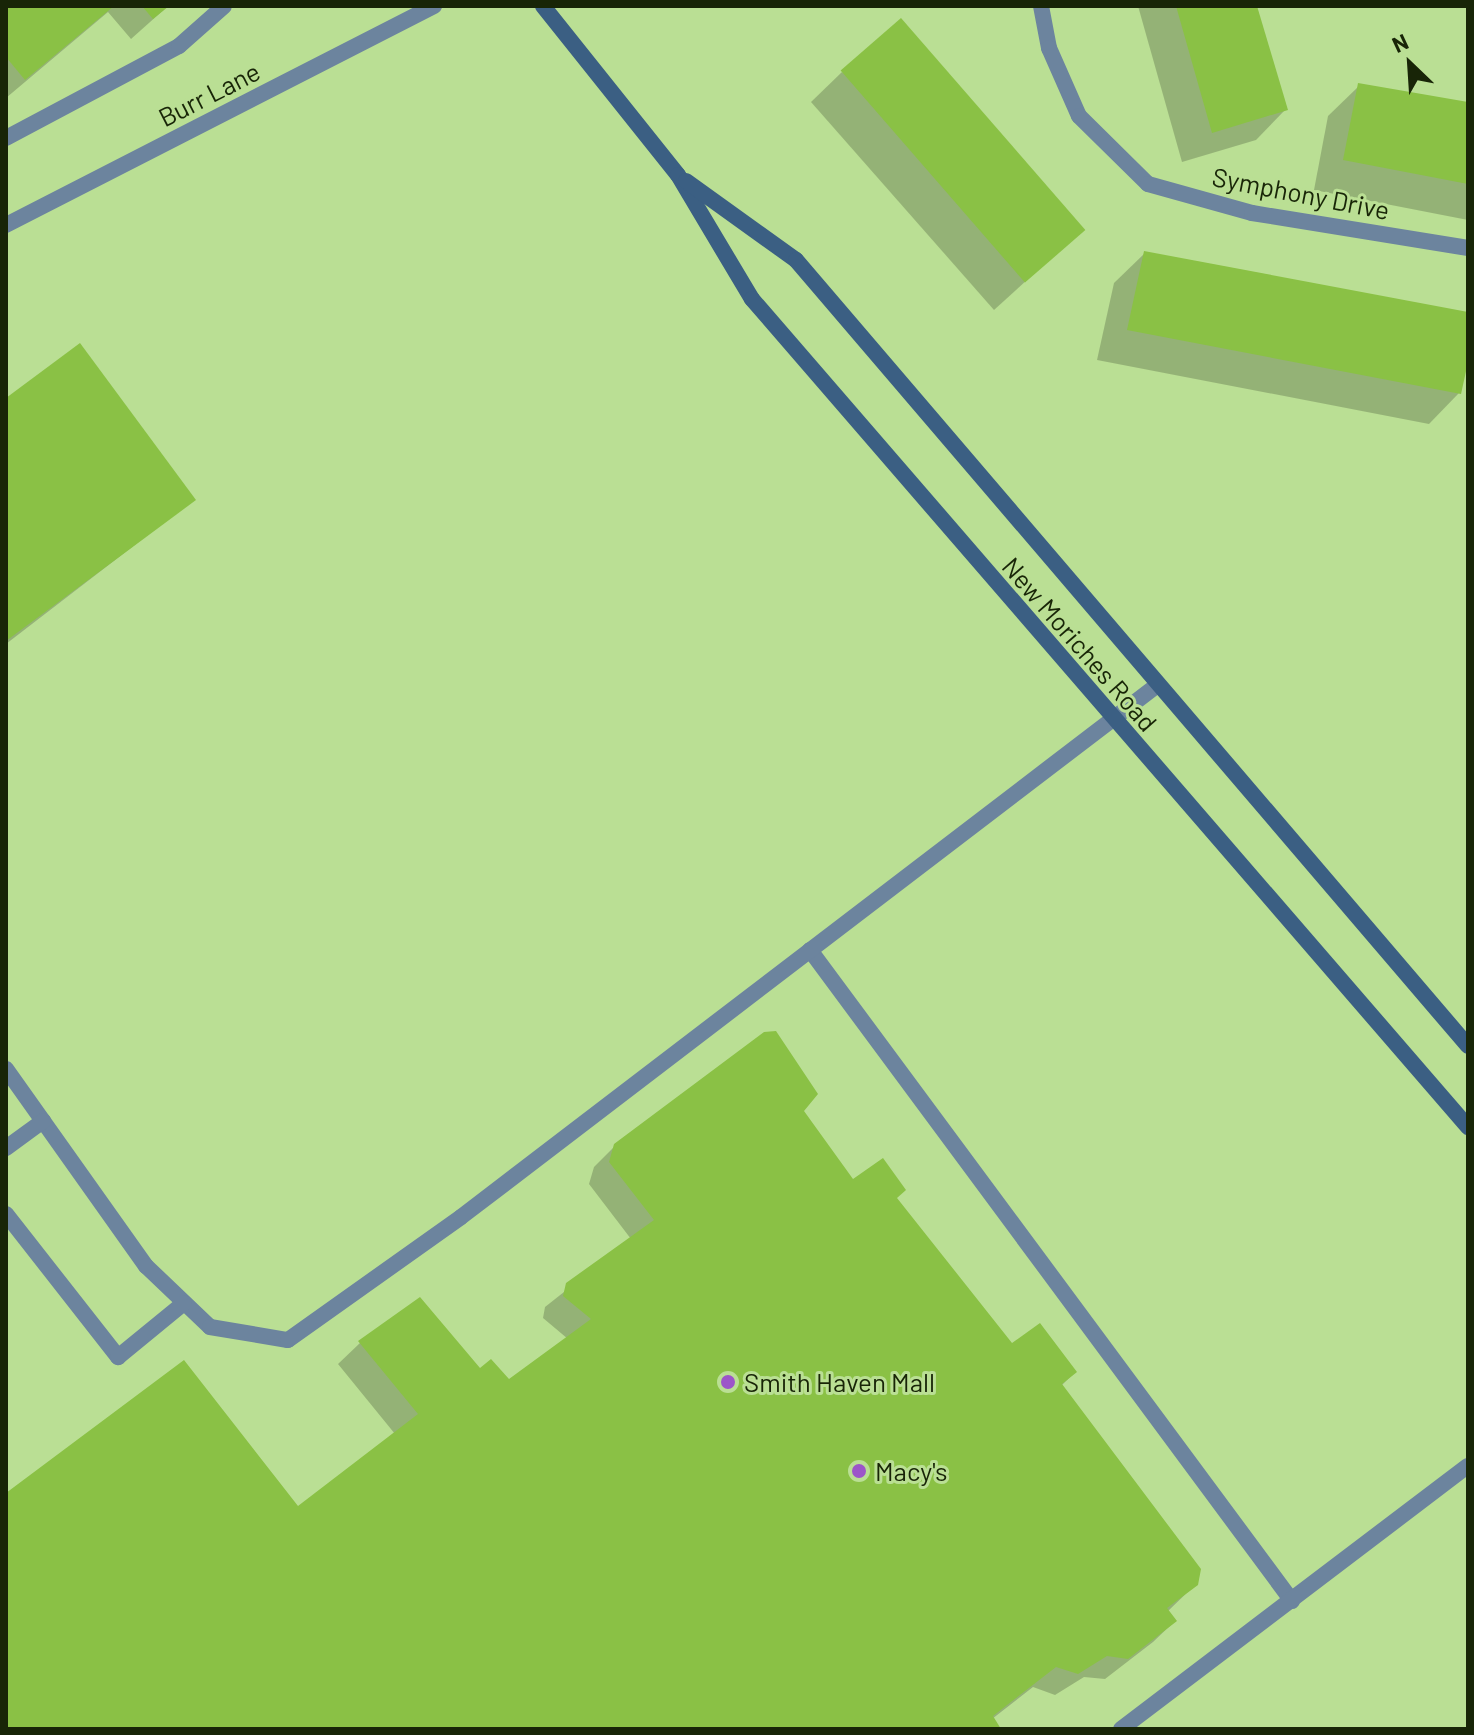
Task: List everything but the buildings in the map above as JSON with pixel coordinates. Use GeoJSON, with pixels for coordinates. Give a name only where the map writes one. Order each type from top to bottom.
{"type":"FeatureCollection","features":[{"type":"Feature","properties":{"kind":"main road","name":"New Moriches Road"},"geometry":{"type":"LineString","coordinates":[[543,6],[678,175],[752,299],[1468,1127]]}},
{"type":"Feature","properties":{"kind":"main road","name":"New Moriches Road"},"geometry":{"type":"LineString","coordinates":[[678,175],[796,260],[1156,686],[1468,1046]]}},
{"type":"Feature","properties":{"kind":"street"},"geometry":{"type":"LineString","coordinates":[[6,138],[179,46],[224,6]]}},
{"type":"Feature","properties":{"kind":"street","name":"Burr Lane"},"geometry":{"type":"LineString","coordinates":[[6,225],[434,6]]}},
{"type":"Feature","properties":{"kind":"street","name":"Symphony Drive"},"geometry":{"type":"LineString","coordinates":[[1041,6],[1049,48],[1079,116],[1148,184],[1252,213],[1468,248]]}},
{"type":"Feature","properties":{"kind":"street"},"geometry":{"type":"LineString","coordinates":[[6,1069],[146,1266],[184,1303],[210,1327],[288,1340],[461,1217],[1156,686]]}},
{"type":"Feature","properties":{"kind":"street"},"geometry":{"type":"LineString","coordinates":[[810,950],[1292,1601]]}},
{"type":"Feature","properties":{"kind":"street"},"geometry":{"type":"LineString","coordinates":[[6,1148],[43,1121]]}},
{"type":"Feature","properties":{"kind":"street"},"geometry":{"type":"LineString","coordinates":[[6,1214],[118,1357],[184,1303]]}},
{"type":"Feature","properties":{"kind":"street"},"geometry":{"type":"LineString","coordinates":[[1121,1729],[1468,1466]]}},
{"type":"Feature","properties":{"kind":"place","name":"Smith Haven Mall"},"geometry":{"type":"Point","coordinates":[728,1382]}},
{"type":"Feature","properties":{"kind":"place","name":"Macy's"},"geometry":{"type":"Point","coordinates":[859,1471]}}]}
